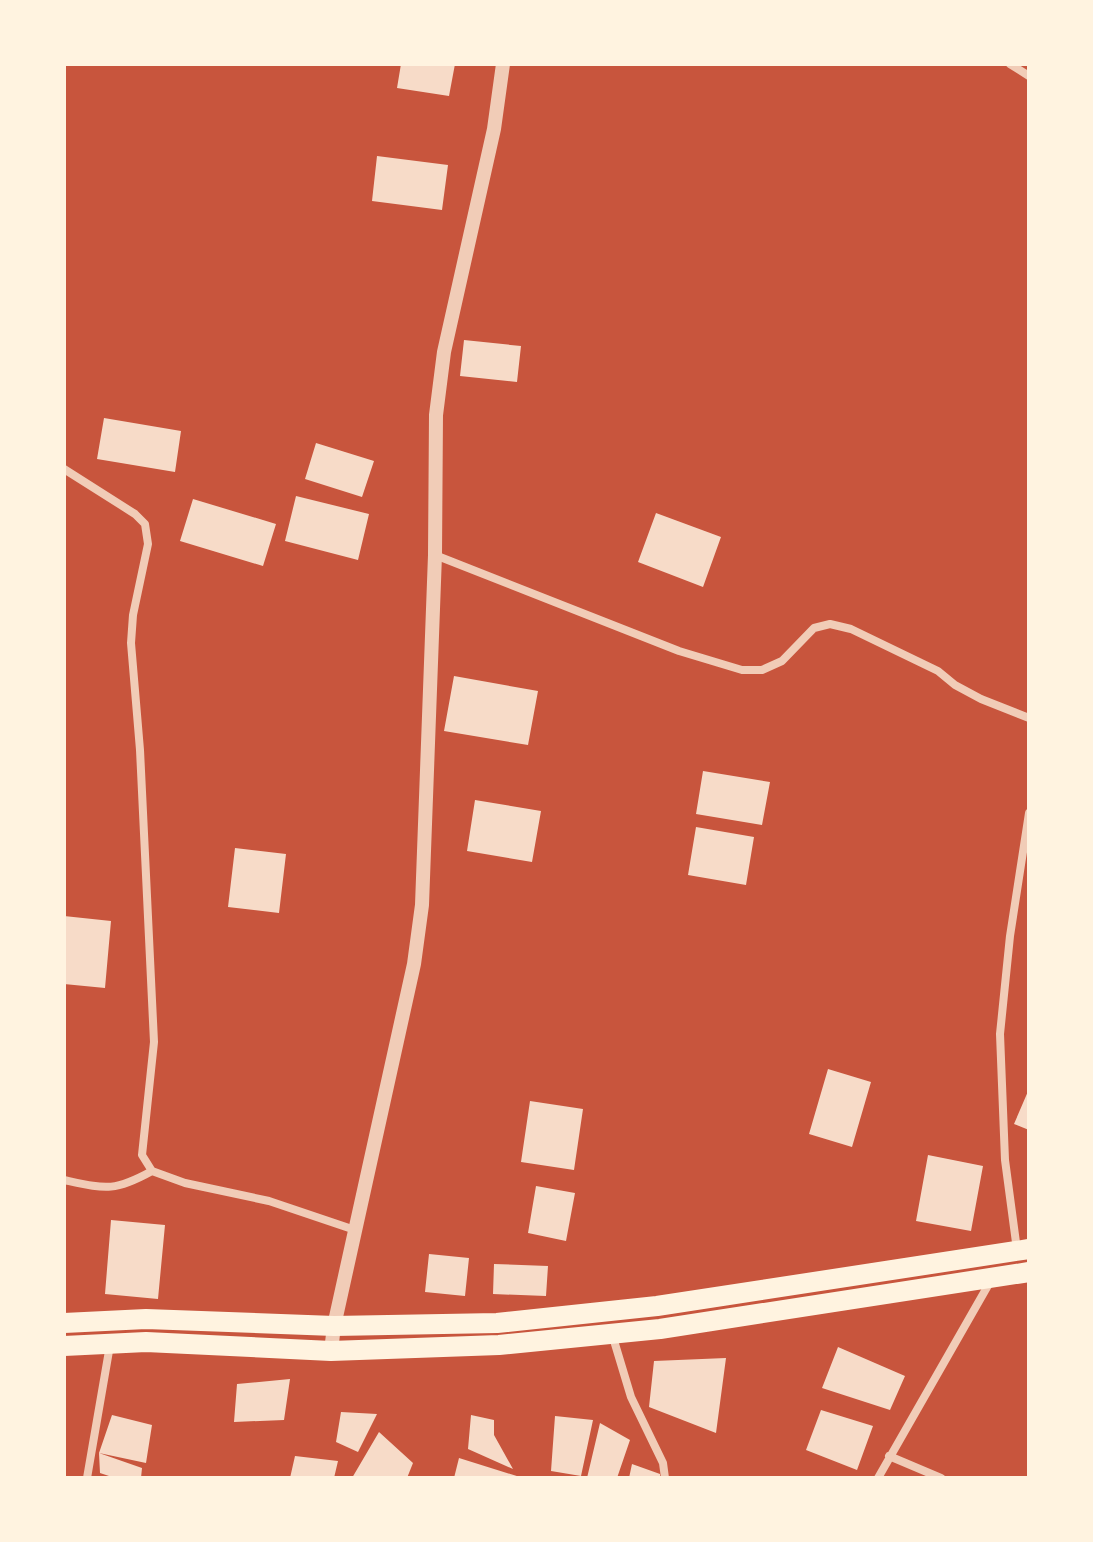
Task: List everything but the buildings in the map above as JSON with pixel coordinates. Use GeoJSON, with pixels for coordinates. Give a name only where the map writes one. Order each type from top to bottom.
{"type":"FeatureCollection","features":[{"type":"Feature","properties":{"kind":"main road"},"geometry":{"type":"LineString","coordinates":[[64,1323],[146,1319],[334,1326],[497,1323],[643,1308],[1023,1250]]}},
{"type":"Feature","properties":{"kind":"main road"},"geometry":{"type":"LineString","coordinates":[[64,1346],[146,1342],[331,1351],[499,1345],[660,1329],[1029,1272]]}},
{"type":"Feature","properties":{"kind":"street"},"geometry":{"type":"LineString","coordinates":[[331,1351],[414,964],[422,905],[435,555],[436,415],[444,352],[494,129],[503,64]]}},
{"type":"Feature","properties":{"kind":"street"},"geometry":{"type":"LineString","coordinates":[[1010,64],[1029,76]]}},
{"type":"Feature","properties":{"kind":"street"},"geometry":{"type":"LineString","coordinates":[[64,469],[135,514],[145,524],[148,544],[133,615],[131,643],[140,750],[154,1042],[142,1155],[152,1171],[185,1183],[269,1201],[355,1230]]}},
{"type":"Feature","properties":{"kind":"street"},"geometry":{"type":"LineString","coordinates":[[435,555],[694,656],[742,670],[762,670],[782,661],[814,628],[830,624],[851,629],[938,671],[955,685],[981,699],[1029,718]]}},
{"type":"Feature","properties":{"kind":"street"},"geometry":{"type":"LineString","coordinates":[[1023,1250],[1005,1160],[1000,1034],[1011,926],[1029,813]]}},
{"type":"Feature","properties":{"kind":"street"},"geometry":{"type":"LineString","coordinates":[[64,1180],[107,1189],[126,1185],[152,1171]]}},
{"type":"Feature","properties":{"kind":"street"},"geometry":{"type":"LineString","coordinates":[[878,1478],[993,1278]]}},
{"type":"Feature","properties":{"kind":"street"},"geometry":{"type":"LineString","coordinates":[[612,1334],[631,1397],[663,1463],[665,1478]]}},
{"type":"Feature","properties":{"kind":"street"},"geometry":{"type":"LineString","coordinates":[[87,1478],[110,1343]]}},
{"type":"Feature","properties":{"kind":"street"},"geometry":{"type":"LineString","coordinates":[[889,1456],[941,1478]]}}]}
